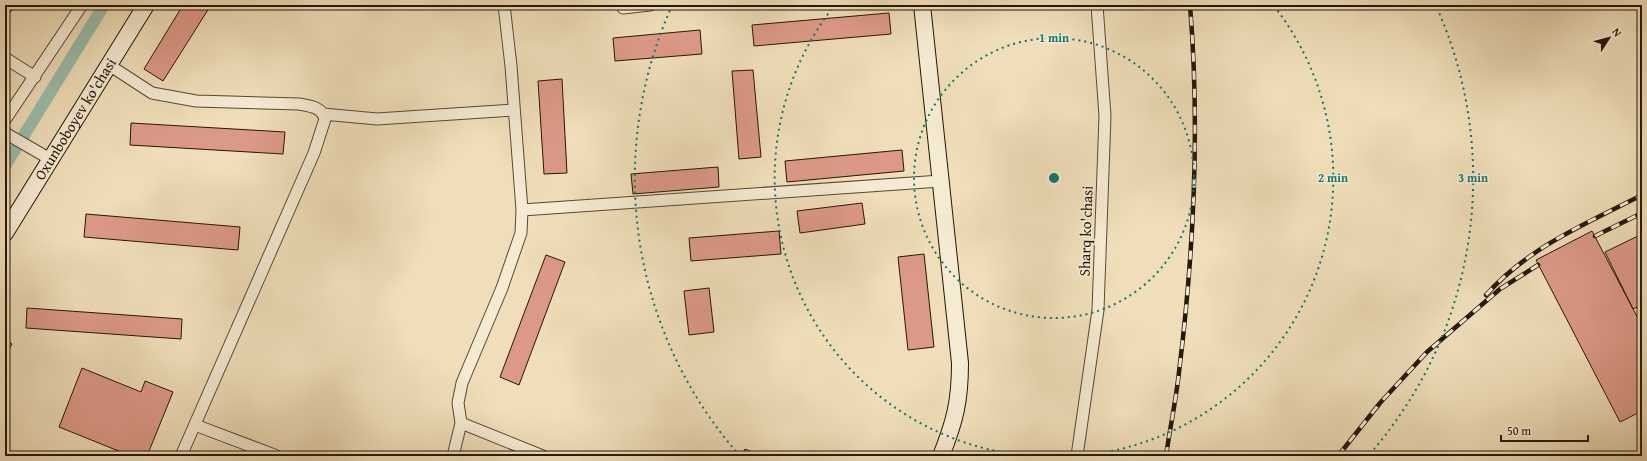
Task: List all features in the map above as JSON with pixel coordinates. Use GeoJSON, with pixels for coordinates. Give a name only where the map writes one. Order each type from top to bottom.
{"type":"FeatureCollection","features":[{"type":"Feature","properties":{"kind":"main road","name":"Oxunboboyev ko'chasi"},"geometry":{"type":"LineString","coordinates":[[5,233],[146,5]]}},
{"type":"Feature","properties":{"kind":"main road"},"geometry":{"type":"LineString","coordinates":[[922,5],[942,181],[960,370],[958,405],[953,425],[941,456]]}},
{"type":"Feature","properties":{"kind":"street"},"geometry":{"type":"LineString","coordinates":[[5,9],[8,5]]}},
{"type":"Feature","properties":{"kind":"street"},"geometry":{"type":"LineString","coordinates":[[5,120],[82,5]]}},
{"type":"Feature","properties":{"kind":"street"},"geometry":{"type":"LineString","coordinates":[[453,456],[461,423],[458,403],[462,383],[502,288],[521,234],[522,210],[504,5]]}},
{"type":"Feature","properties":{"kind":"street"},"geometry":{"type":"LineString","coordinates":[[623,8],[650,5]]}},
{"type":"Feature","properties":{"kind":"street","name":"Sharq ko'chasi"},"geometry":{"type":"LineString","coordinates":[[1077,456],[1098,310],[1105,116],[1097,5]]}},
{"type":"Feature","properties":{"kind":"street"},"geometry":{"type":"LineString","coordinates":[[5,58],[35,77]]}},
{"type":"Feature","properties":{"kind":"street"},"geometry":{"type":"LineString","coordinates":[[109,65],[152,93],[196,101],[299,104],[320,110],[325,119],[314,153],[181,456]]}},
{"type":"Feature","properties":{"kind":"street"},"geometry":{"type":"LineString","coordinates":[[323,114],[377,119],[514,110]]}},
{"type":"Feature","properties":{"kind":"street"},"geometry":{"type":"LineString","coordinates":[[6,134],[50,159]]}},
{"type":"Feature","properties":{"kind":"street"},"geometry":{"type":"LineString","coordinates":[[522,210],[942,181]]}},
{"type":"Feature","properties":{"kind":"street"},"geometry":{"type":"LineString","coordinates":[[461,423],[543,456]]}},
{"type":"Feature","properties":{"kind":"street"},"geometry":{"type":"LineString","coordinates":[[195,425],[277,456]]}},
{"type":"Feature","properties":{"kind":"building"},"geometry":{"type":"Polygon","coordinates":[[[183,5],[211,5],[163,81],[144,69],[183,5]]]}},
{"type":"Feature","properties":{"kind":"building"},"geometry":{"type":"Polygon","coordinates":[[[889,13],[891,34],[754,46],[752,25],[889,13]]]}},
{"type":"Feature","properties":{"kind":"building"},"geometry":{"type":"Polygon","coordinates":[[[700,30],[702,54],[615,61],[613,38],[700,30]]]}},
{"type":"Feature","properties":{"kind":"building"},"geometry":{"type":"Polygon","coordinates":[[[753,70],[761,157],[739,159],[732,71],[753,70]]]}},
{"type":"Feature","properties":{"kind":"building"},"geometry":{"type":"Polygon","coordinates":[[[562,79],[567,173],[544,174],[538,81],[562,79]]]}},
{"type":"Feature","properties":{"kind":"building"},"geometry":{"type":"Polygon","coordinates":[[[131,123],[285,132],[283,154],[130,145],[131,123]]]}},
{"type":"Feature","properties":{"kind":"building"},"geometry":{"type":"Polygon","coordinates":[[[902,150],[904,171],[787,182],[785,161],[902,150]]]}},
{"type":"Feature","properties":{"kind":"building"},"geometry":{"type":"Polygon","coordinates":[[[718,167],[719,187],[633,194],[631,174],[718,167]]]}},
{"type":"Feature","properties":{"kind":"building"},"geometry":{"type":"Polygon","coordinates":[[[862,203],[865,224],[800,233],[797,211],[862,203]]]}},
{"type":"Feature","properties":{"kind":"building"},"geometry":{"type":"Polygon","coordinates":[[[86,214],[240,227],[238,250],[84,237],[86,214]]]}},
{"type":"Feature","properties":{"kind":"building"},"geometry":{"type":"Polygon","coordinates":[[[779,231],[781,254],[691,261],[689,238],[779,231]]]}},
{"type":"Feature","properties":{"kind":"building"},"geometry":{"type":"Polygon","coordinates":[[[1592,231],[1642,326],[1642,411],[1620,422],[1536,260],[1592,231]]]}},
{"type":"Feature","properties":{"kind":"building"},"geometry":{"type":"Polygon","coordinates":[[[1642,234],[1642,305],[1633,309],[1605,252],[1642,234]]]}},
{"type":"Feature","properties":{"kind":"building"},"geometry":{"type":"Polygon","coordinates":[[[924,254],[934,347],[908,350],[898,257],[924,254]]]}},
{"type":"Feature","properties":{"kind":"building"},"geometry":{"type":"Polygon","coordinates":[[[546,255],[565,262],[519,385],[500,377],[546,255]]]}},
{"type":"Feature","properties":{"kind":"building"},"geometry":{"type":"Polygon","coordinates":[[[709,288],[714,332],[689,335],[684,291],[709,288]]]}},
{"type":"Feature","properties":{"kind":"building"},"geometry":{"type":"Polygon","coordinates":[[[27,308],[182,319],[181,339],[26,328],[27,308]]]}},
{"type":"Feature","properties":{"kind":"building"},"geometry":{"type":"Polygon","coordinates":[[[5,339],[12,344],[5,356],[5,339]]]}},
{"type":"Feature","properties":{"kind":"building"},"geometry":{"type":"Polygon","coordinates":[[[82,368],[141,392],[145,381],[173,392],[147,456],[131,456],[59,427],[82,368]]]}},
{"type":"Feature","properties":{"kind":"building"},"geometry":{"type":"Polygon","coordinates":[[[745,449],[762,456],[742,456],[745,449]]]}},
{"type":"Feature","properties":{"kind":"building"},"geometry":{"type":"Polygon","coordinates":[[[200,452],[209,456],[198,456],[200,452]]]}},
{"type":"Feature","properties":{"kind":"waterway"},"geometry":{"type":"LineString","coordinates":[[5,166],[104,5]]}},
{"type":"Feature","properties":{"kind":"railway"},"geometry":{"type":"LineString","coordinates":[[1166,456],[1179,372],[1192,235],[1195,97],[1190,5]]}},
{"type":"Feature","properties":{"kind":"railway"},"geometry":{"type":"LineString","coordinates":[[1486,295],[1520,263],[1539,250],[1579,227],[1642,195]]}},
{"type":"Feature","properties":{"kind":"railway"},"geometry":{"type":"LineString","coordinates":[[1595,236],[1642,213]]}},
{"type":"Feature","properties":{"kind":"railway"},"geometry":{"type":"LineString","coordinates":[[1338,456],[1380,403],[1427,352],[1500,289],[1538,265]]}}]}
